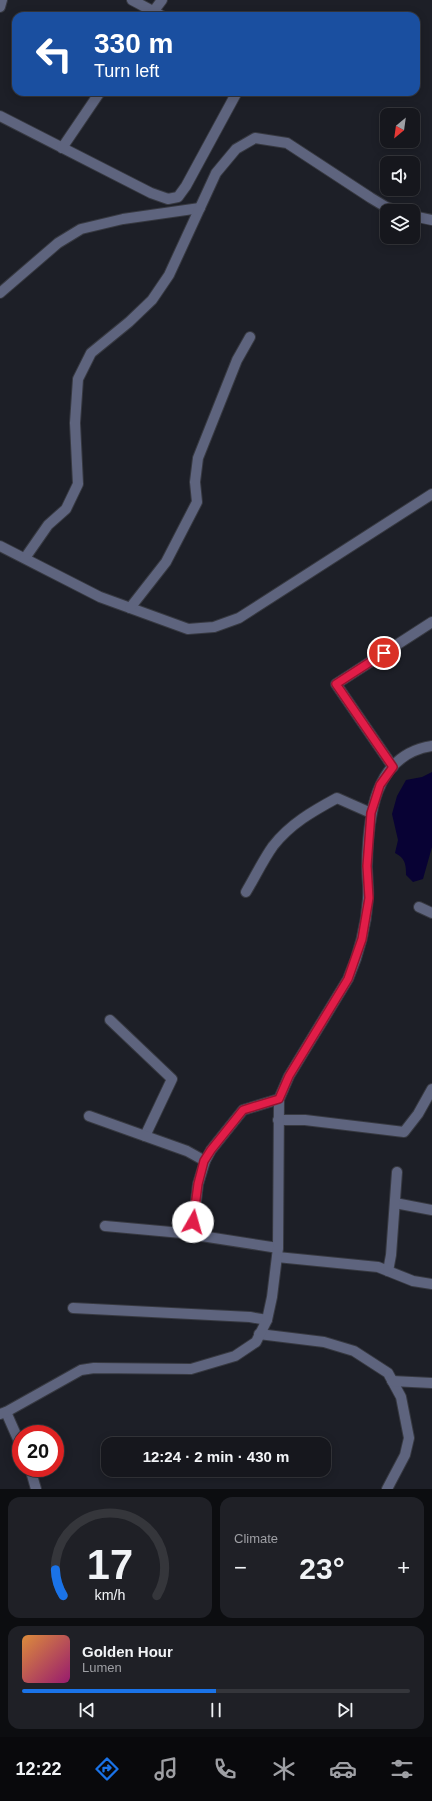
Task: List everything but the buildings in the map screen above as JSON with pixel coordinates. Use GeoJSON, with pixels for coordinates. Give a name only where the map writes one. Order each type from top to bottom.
{"type":"FeatureCollection","features":[{"type":"Feature","properties":{"kind":"street"},"geometry":{"type":"LineString","coordinates":[[0,7],[2,0]]}},
{"type":"Feature","properties":{"kind":"street"},"geometry":{"type":"LineString","coordinates":[[132,0],[153,12]]}},
{"type":"Feature","properties":{"kind":"street"},"geometry":{"type":"LineString","coordinates":[[157,12],[162,0]]}},
{"type":"Feature","properties":{"kind":"street"},"geometry":{"type":"LineString","coordinates":[[62,148],[97,96]]}},
{"type":"Feature","properties":{"kind":"street"},"geometry":{"type":"LineString","coordinates":[[0,116],[150,193],[168,199],[178,197],[186,186],[235,96]]}},
{"type":"Feature","properties":{"kind":"street"},"geometry":{"type":"LineString","coordinates":[[25,558],[48,525],[66,509],[78,484],[75,423],[78,379],[91,352],[129,322],[152,300],[169,274],[216,174],[236,149],[255,138],[287,143],[381,204]]}},
{"type":"Feature","properties":{"kind":"street"},"geometry":{"type":"LineString","coordinates":[[0,293],[58,243],[81,229],[123,219],[200,208]]}},
{"type":"Feature","properties":{"kind":"street"},"geometry":{"type":"LineString","coordinates":[[420,217],[432,220]]}},
{"type":"Feature","properties":{"kind":"street"},"geometry":{"type":"LineString","coordinates":[[130,608],[166,562],[197,502],[195,482],[198,458],[237,360],[250,337]]}},
{"type":"Feature","properties":{"kind":"street"},"geometry":{"type":"LineString","coordinates":[[0,546],[100,597],[188,629],[214,627],[239,618],[432,494]]}},
{"type":"Feature","properties":{"kind":"street"},"geometry":{"type":"LineString","coordinates":[[393,767],[336,684],[432,622]]}},
{"type":"Feature","properties":{"kind":"street"},"geometry":{"type":"LineString","coordinates":[[12,1430],[3,1413],[81,1370],[94,1368],[191,1369],[235,1356],[256,1342],[267,1320],[272,1297],[277,1253],[279,1099],[289,1076],[348,979],[355,963],[362,939],[369,898],[367,866],[371,813],[380,785],[393,767],[409,753],[421,748],[432,746]]}},
{"type":"Feature","properties":{"kind":"street"},"geometry":{"type":"LineString","coordinates":[[246,892],[273,846],[287,830],[309,813],[337,798],[371,813]]}},
{"type":"Feature","properties":{"kind":"street"},"geometry":{"type":"LineString","coordinates":[[419,907],[432,913]]}},
{"type":"Feature","properties":{"kind":"street"},"geometry":{"type":"LineString","coordinates":[[110,1020],[172,1079],[145,1136]]}},
{"type":"Feature","properties":{"kind":"street"},"geometry":{"type":"LineString","coordinates":[[278,1120],[305,1120],[404,1132],[418,1114],[432,1089]]}},
{"type":"Feature","properties":{"kind":"street"},"geometry":{"type":"LineString","coordinates":[[192,1235],[198,1184],[204,1161],[211,1150],[243,1110],[279,1099]]}},
{"type":"Feature","properties":{"kind":"street"},"geometry":{"type":"LineString","coordinates":[[89,1116],[187,1152],[204,1161]]}},
{"type":"Feature","properties":{"kind":"street"},"geometry":{"type":"LineString","coordinates":[[388,1271],[391,1255],[397,1172]]}},
{"type":"Feature","properties":{"kind":"street"},"geometry":{"type":"LineString","coordinates":[[395,1203],[432,1210]]}},
{"type":"Feature","properties":{"kind":"street"},"geometry":{"type":"LineString","coordinates":[[105,1226],[192,1235],[277,1253],[378,1267],[413,1281],[432,1284]]}},
{"type":"Feature","properties":{"kind":"street"},"geometry":{"type":"LineString","coordinates":[[73,1308],[250,1316],[267,1320]]}},
{"type":"Feature","properties":{"kind":"street"},"geometry":{"type":"LineString","coordinates":[[259,1334],[324,1342],[354,1351],[388,1373],[401,1397],[409,1438],[406,1456],[390,1487]]}},
{"type":"Feature","properties":{"kind":"street"},"geometry":{"type":"LineString","coordinates":[[392,1381],[432,1383]]}},
{"type":"Feature","properties":{"kind":"street"},"geometry":{"type":"LineString","coordinates":[[33,1477],[36,1489]]}},
{"type":"Feature","properties":{"kind":"shaded area"},"geometry":{"type":"Polygon","coordinates":[[[432,772],[432,847],[423,879],[413,882],[406,875],[403,859],[395,853],[398,840],[392,814],[397,796],[406,780],[422,777],[432,772]]]}},
{"type":"Feature","properties":{"kind":"route"},"geometry":{"type":"LineString","coordinates":[[193,1222],[198,1184],[204,1161],[243,1110],[279,1099],[289,1076],[348,979],[355,963],[362,939],[369,898],[367,866],[371,813],[380,785],[393,767],[336,684],[384,653]]}}]}
